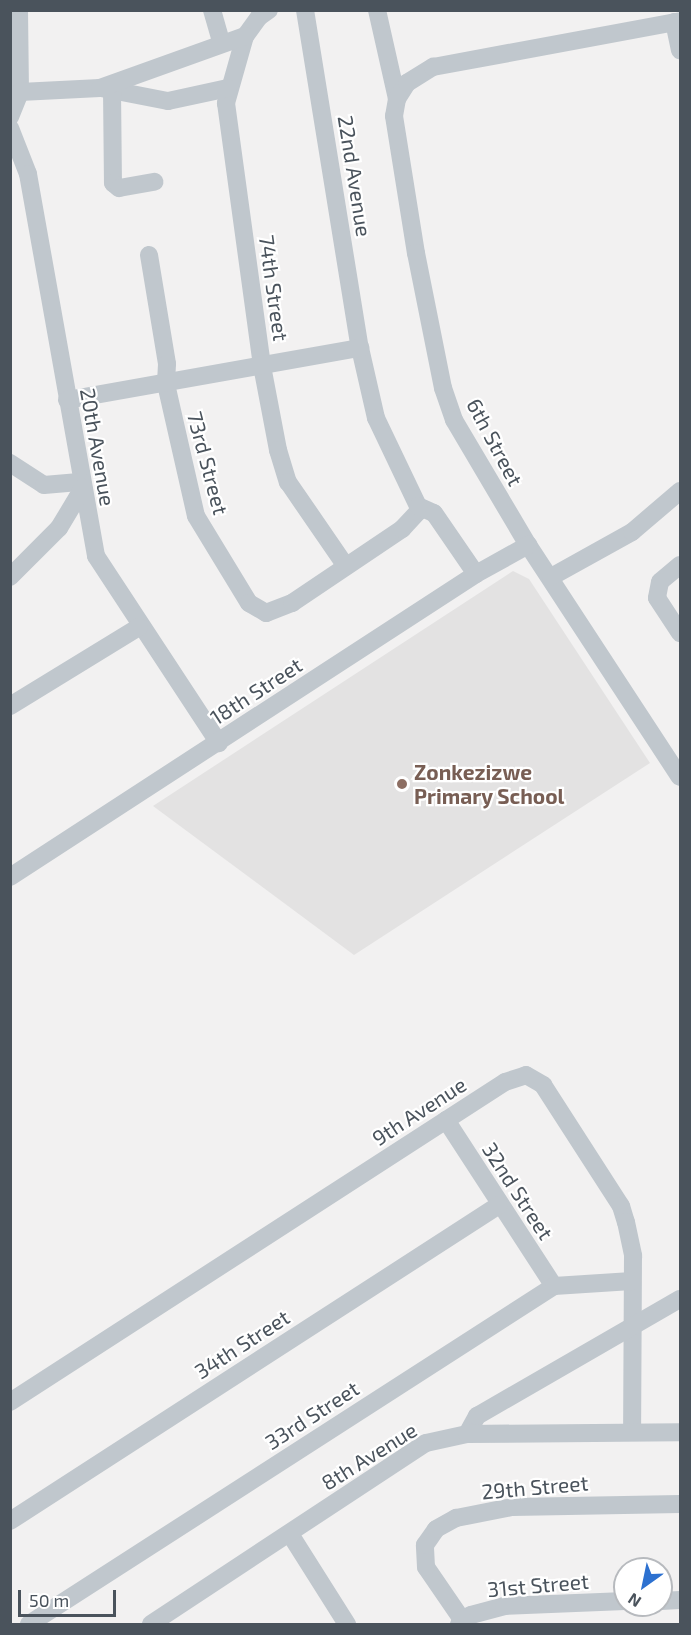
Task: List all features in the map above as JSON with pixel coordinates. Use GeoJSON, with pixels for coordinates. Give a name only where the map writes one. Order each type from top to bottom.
{"type":"FeatureCollection","features":[{"type":"Feature","properties":{"kind":"street"},"geometry":{"type":"LineString","coordinates":[[10,117],[20,92],[19,10]]}},
{"type":"Feature","properties":{"kind":"street"},"geometry":{"type":"LineString","coordinates":[[212,10],[222,44]]}},
{"type":"Feature","properties":{"kind":"street","name":"74th Street"},"geometry":{"type":"LineString","coordinates":[[269,10],[259,17],[245,36],[228,88],[226,104],[262,366],[278,450],[288,482],[345,565]]}},
{"type":"Feature","properties":{"kind":"street","name":"22nd Avenue"},"geometry":{"type":"LineString","coordinates":[[304,10],[360,348],[382,437],[418,506]]}},
{"type":"Feature","properties":{"kind":"street","name":"6th Street"},"geometry":{"type":"LineString","coordinates":[[377,10],[397,99],[396,128],[443,388],[454,420],[528,545],[681,777]]}},
{"type":"Feature","properties":{"kind":"street"},"geometry":{"type":"LineString","coordinates":[[397,99],[407,82],[434,67],[677,22],[681,50]]}},
{"type":"Feature","properties":{"kind":"street"},"geometry":{"type":"LineString","coordinates":[[106,89],[245,36]]}},
{"type":"Feature","properties":{"kind":"street"},"geometry":{"type":"LineString","coordinates":[[20,92],[106,89],[168,101],[228,88]]}},
{"type":"Feature","properties":{"kind":"street"},"geometry":{"type":"LineString","coordinates":[[106,89],[113,183],[119,188],[154,182]]}},
{"type":"Feature","properties":{"kind":"street","name":"20th Avenue"},"geometry":{"type":"LineString","coordinates":[[10,128],[28,174],[96,556],[139,627],[219,742]]}},
{"type":"Feature","properties":{"kind":"street","name":"73rd Street"},"geometry":{"type":"LineString","coordinates":[[148,255],[167,364],[166,384],[196,516],[249,603],[260,611],[271,613],[309,593],[345,565],[402,529],[418,512],[418,506]]}},
{"type":"Feature","properties":{"kind":"street"},"geometry":{"type":"LineString","coordinates":[[67,400],[360,348]]}},
{"type":"Feature","properties":{"kind":"street"},"geometry":{"type":"LineString","coordinates":[[10,463],[44,484],[82,485],[59,528],[10,577]]}},
{"type":"Feature","properties":{"kind":"street"},"geometry":{"type":"LineString","coordinates":[[551,577],[632,532],[681,491]]}},
{"type":"Feature","properties":{"kind":"street"},"geometry":{"type":"LineString","coordinates":[[418,506],[434,513],[476,574]]}},
{"type":"Feature","properties":{"kind":"street","name":"18th Street"},"geometry":{"type":"LineString","coordinates":[[10,877],[476,574],[528,545]]}},
{"type":"Feature","properties":{"kind":"street"},"geometry":{"type":"LineString","coordinates":[[681,565],[660,582],[657,598],[681,633]]}},
{"type":"Feature","properties":{"kind":"street"},"geometry":{"type":"LineString","coordinates":[[10,706],[139,627]]}},
{"type":"Feature","properties":{"kind":"street","name":"9th Avenue"},"geometry":{"type":"LineString","coordinates":[[10,1402],[505,1082],[526,1075],[534,1077],[621,1206],[633,1256],[632,1431]]}},
{"type":"Feature","properties":{"kind":"street","name":"32nd Street"},"geometry":{"type":"LineString","coordinates":[[446,1120],[499,1205],[554,1286]]}},
{"type":"Feature","properties":{"kind":"street","name":"34th Street"},"geometry":{"type":"LineString","coordinates":[[10,1521],[499,1205]]}},
{"type":"Feature","properties":{"kind":"street","name":"33rd Street"},"geometry":{"type":"LineString","coordinates":[[29,1624],[554,1286],[632,1281]]}},
{"type":"Feature","properties":{"kind":"street"},"geometry":{"type":"LineString","coordinates":[[466,1434],[472,1422],[493,1406],[632,1330],[681,1299]]}},
{"type":"Feature","properties":{"kind":"street","name":"8th Avenue"},"geometry":{"type":"LineString","coordinates":[[151,1624],[290,1534],[410,1451],[426,1443],[466,1434],[681,1432]]}},
{"type":"Feature","properties":{"kind":"street","name":"29th Street"},"geometry":{"type":"LineString","coordinates":[[463,1624],[425,1560],[428,1536],[446,1523],[512,1507],[681,1504]]}},
{"type":"Feature","properties":{"kind":"street"},"geometry":{"type":"LineString","coordinates":[[290,1534],[347,1624]]}},
{"type":"Feature","properties":{"kind":"street","name":"31st Street"},"geometry":{"type":"LineString","coordinates":[[463,1624],[471,1615],[504,1606],[613,1601]]}},
{"type":"Feature","properties":{"kind":"shaded area","name":"Zonkezizwe Primary School"},"geometry":{"type":"Polygon","coordinates":[[[513,571],[529,579],[650,763],[354,955],[153,806],[513,571]]]}},
{"type":"Feature","properties":{"kind":"place","name":"Zonkezizwe Primary School"},"geometry":{"type":"Point","coordinates":[402,784]}}]}
